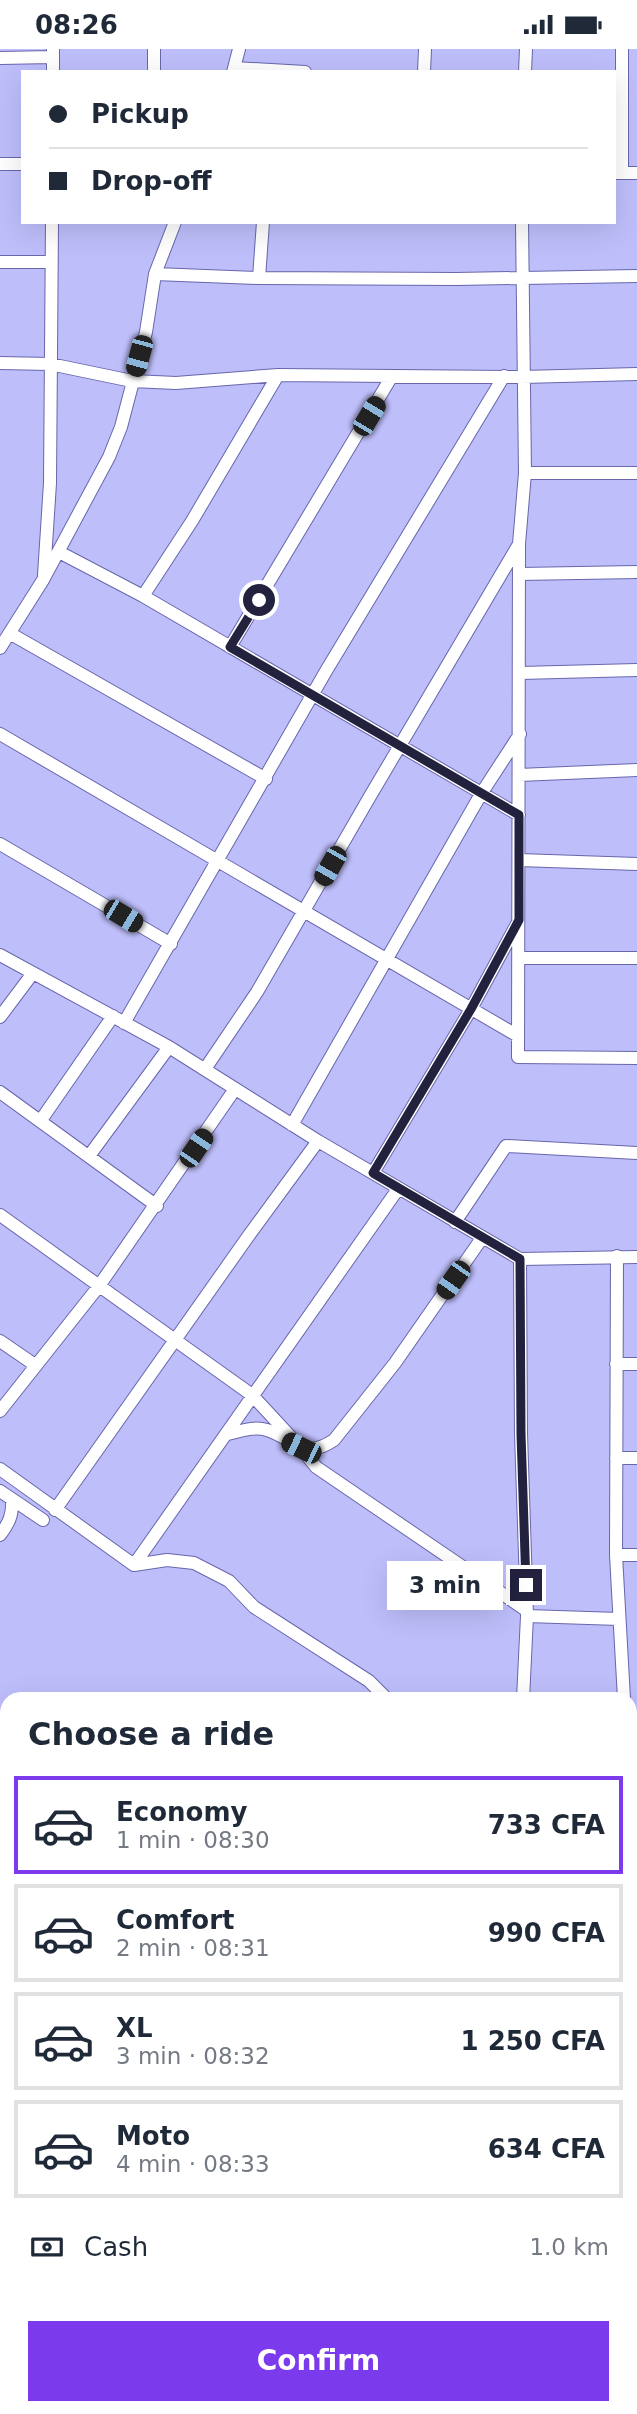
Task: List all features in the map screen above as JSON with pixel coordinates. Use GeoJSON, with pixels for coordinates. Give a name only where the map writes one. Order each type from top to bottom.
{"type":"FeatureCollection","features":[{"type":"Feature","properties":{"kind":"street"},"geometry":{"type":"LineString","coordinates":[[154,49],[154,70]]}},
{"type":"Feature","properties":{"kind":"street"},"geometry":{"type":"LineString","coordinates":[[234,70],[239,49]]}},
{"type":"Feature","properties":{"kind":"street"},"geometry":{"type":"LineString","coordinates":[[424,70],[425,49]]}},
{"type":"Feature","properties":{"kind":"street"},"geometry":{"type":"LineString","coordinates":[[525,70],[526,49]]}},
{"type":"Feature","properties":{"kind":"street"},"geometry":{"type":"LineString","coordinates":[[622,49],[618,173],[637,173]]}},
{"type":"Feature","properties":{"kind":"street"},"geometry":{"type":"LineString","coordinates":[[0,58],[53,53]]}},
{"type":"Feature","properties":{"kind":"street"},"geometry":{"type":"LineString","coordinates":[[0,164],[21,164]]}},
{"type":"Feature","properties":{"kind":"street"},"geometry":{"type":"LineString","coordinates":[[43,580],[50,484],[52,224]]}},
{"type":"Feature","properties":{"kind":"street"},"geometry":{"type":"LineString","coordinates":[[0,648],[60,551],[109,457],[121,427],[146,331],[155,274],[174,224]]}},
{"type":"Feature","properties":{"kind":"street"},"geometry":{"type":"LineString","coordinates":[[259,278],[263,224]]}},
{"type":"Feature","properties":{"kind":"street"},"geometry":{"type":"LineString","coordinates":[[522,224],[525,473],[519,544],[518,1057],[637,1058]]}},
{"type":"Feature","properties":{"kind":"street"},"geometry":{"type":"LineString","coordinates":[[0,262],[50,262]]}},
{"type":"Feature","properties":{"kind":"street"},"geometry":{"type":"LineString","coordinates":[[155,274],[259,278],[637,276]]}},
{"type":"Feature","properties":{"kind":"street"},"geometry":{"type":"LineString","coordinates":[[0,363],[50,365],[132,381],[176,383],[278,375],[637,375]]}},
{"type":"Feature","properties":{"kind":"street"},"geometry":{"type":"LineString","coordinates":[[143,596],[192,521],[278,375]]}},
{"type":"Feature","properties":{"kind":"street"},"geometry":{"type":"LineString","coordinates":[[230,647],[392,376]]}},
{"type":"Feature","properties":{"kind":"street"},"geometry":{"type":"LineString","coordinates":[[41,1120],[119,1020],[171,944],[312,695],[504,376]]}},
{"type":"Feature","properties":{"kind":"street"},"geometry":{"type":"LineString","coordinates":[[525,473],[637,473]]}},
{"type":"Feature","properties":{"kind":"street"},"geometry":{"type":"LineString","coordinates":[[205,1069],[257,992],[519,544]]}},
{"type":"Feature","properties":{"kind":"street"},"geometry":{"type":"LineString","coordinates":[[60,551],[143,596],[519,815]]}},
{"type":"Feature","properties":{"kind":"street"},"geometry":{"type":"LineString","coordinates":[[520,574],[637,572]]}},
{"type":"Feature","properties":{"kind":"street"},"geometry":{"type":"LineString","coordinates":[[11,634],[266,779]]}},
{"type":"Feature","properties":{"kind":"street"},"geometry":{"type":"LineString","coordinates":[[520,673],[637,670]]}},
{"type":"Feature","properties":{"kind":"street"},"geometry":{"type":"LineString","coordinates":[[292,1125],[481,794],[520,733]]}},
{"type":"Feature","properties":{"kind":"street"},"geometry":{"type":"LineString","coordinates":[[0,734],[518,1036]]}},
{"type":"Feature","properties":{"kind":"street"},"geometry":{"type":"LineString","coordinates":[[519,775],[637,770]]}},
{"type":"Feature","properties":{"kind":"street"},"geometry":{"type":"LineString","coordinates":[[1,846],[171,944]]}},
{"type":"Feature","properties":{"kind":"street"},"geometry":{"type":"LineString","coordinates":[[519,860],[637,864]]}},
{"type":"Feature","properties":{"kind":"street"},"geometry":{"type":"LineString","coordinates":[[373,1173],[471,1009],[519,920]]}},
{"type":"Feature","properties":{"kind":"street"},"geometry":{"type":"LineString","coordinates":[[0,955],[169,1047],[318,1141],[520,1259],[637,1257]]}},
{"type":"Feature","properties":{"kind":"street"},"geometry":{"type":"LineString","coordinates":[[519,958],[637,958]]}},
{"type":"Feature","properties":{"kind":"street"},"geometry":{"type":"LineString","coordinates":[[0,1017],[33,973]]}},
{"type":"Feature","properties":{"kind":"street"},"geometry":{"type":"LineString","coordinates":[[89,1156],[169,1047]]}},
{"type":"Feature","properties":{"kind":"street"},"geometry":{"type":"LineString","coordinates":[[0,1411],[99,1286],[157,1206],[235,1089]]}},
{"type":"Feature","properties":{"kind":"street"},"geometry":{"type":"LineString","coordinates":[[0,1092],[157,1206]]}},
{"type":"Feature","properties":{"kind":"street"},"geometry":{"type":"LineString","coordinates":[[55,1510],[318,1141]]}},
{"type":"Feature","properties":{"kind":"street"},"geometry":{"type":"LineString","coordinates":[[456,1222],[506,1146],[637,1153]]}},
{"type":"Feature","properties":{"kind":"street"},"geometry":{"type":"LineString","coordinates":[[134,1565],[398,1189]]}},
{"type":"Feature","properties":{"kind":"street"},"geometry":{"type":"LineString","coordinates":[[0,1215],[252,1395],[316,1467],[527,1613],[619,1619]]}},
{"type":"Feature","properties":{"kind":"street"},"geometry":{"type":"LineString","coordinates":[[228,1434],[251,1428],[268,1430],[301,1448],[321,1449],[334,1440],[395,1363],[482,1238]]}},
{"type":"Feature","properties":{"kind":"street"},"geometry":{"type":"LineString","coordinates":[[617,1257],[616,1555],[624,1692]]}},
{"type":"Feature","properties":{"kind":"street"},"geometry":{"type":"LineString","coordinates":[[520,1259],[521,1434],[527,1613],[523,1692]]}},
{"type":"Feature","properties":{"kind":"street"},"geometry":{"type":"LineString","coordinates":[[0,1341],[36,1365]]}},
{"type":"Feature","properties":{"kind":"street"},"geometry":{"type":"LineString","coordinates":[[616,1364],[637,1364]]}},
{"type":"Feature","properties":{"kind":"street"},"geometry":{"type":"LineString","coordinates":[[616,1458],[637,1458]]}},
{"type":"Feature","properties":{"kind":"street"},"geometry":{"type":"LineString","coordinates":[[0,1469],[134,1565],[167,1560],[194,1563],[229,1581],[254,1607],[369,1681],[380,1692]]}},
{"type":"Feature","properties":{"kind":"street"},"geometry":{"type":"LineString","coordinates":[[0,1491],[43,1520]]}},
{"type":"Feature","properties":{"kind":"street"},"geometry":{"type":"LineString","coordinates":[[0,1535],[10,1521],[12,1499]]}},
{"type":"Feature","properties":{"kind":"street"},"geometry":{"type":"LineString","coordinates":[[616,1555],[637,1555]]}},
{"type":"Feature","properties":{"kind":"route"},"geometry":{"type":"LineString","coordinates":[[259,600],[230,647],[519,815],[519,920],[471,1009],[373,1173],[520,1259],[521,1434],[526,1585]]}}]}
